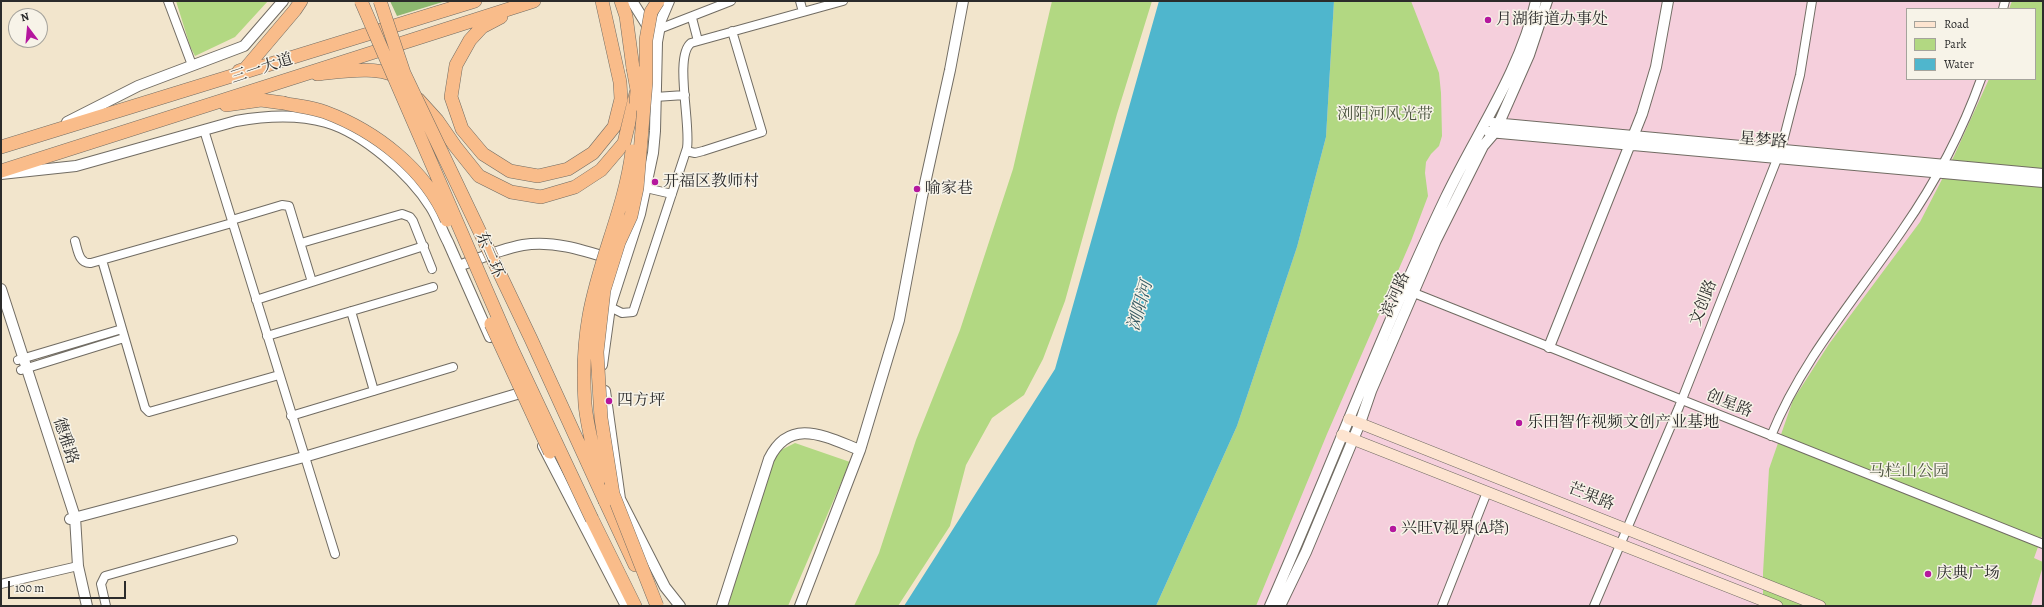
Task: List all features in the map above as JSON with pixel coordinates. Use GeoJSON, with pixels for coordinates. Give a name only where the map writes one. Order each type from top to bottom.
{"type":"FeatureCollection","features":[{"type":"Feature","properties":{"kind":"highway"},"geometry":{"type":"LineString","coordinates":[[162,98],[245,69],[301,1]]}},
{"type":"Feature","properties":{"kind":"highway","name":"东二环"},"geometry":{"type":"LineString","coordinates":[[361,1],[512,349],[592,519]]}},
{"type":"Feature","properties":{"kind":"highway"},"geometry":{"type":"LineString","coordinates":[[380,1],[404,73],[502,276],[605,501],[656,606]]}},
{"type":"Feature","properties":{"kind":"highway"},"geometry":{"type":"LineString","coordinates":[[438,12],[463,1]]}},
{"type":"Feature","properties":{"kind":"highway","name":"三一大道"},"geometry":{"type":"LineString","coordinates":[[1,148],[475,1]]}},
{"type":"Feature","properties":{"kind":"highway"},"geometry":{"type":"LineString","coordinates":[[534,1],[482,27],[470,40],[456,65],[451,97],[462,130],[483,154],[510,171],[538,176],[568,169],[593,153],[614,127],[621,99],[620,82],[602,1]]}},
{"type":"Feature","properties":{"kind":"highway","name":"三一大道"},"geometry":{"type":"LineString","coordinates":[[1,170],[293,76],[534,1]]}},
{"type":"Feature","properties":{"kind":"highway"},"geometry":{"type":"LineString","coordinates":[[605,501],[585,405],[584,359],[589,315],[606,247],[621,207],[629,174],[636,90],[626,16],[621,1]]}},
{"type":"Feature","properties":{"kind":"highway"},"geometry":{"type":"LineString","coordinates":[[656,606],[613,494],[601,418],[597,352],[604,290],[619,242],[631,216],[638,188],[646,82],[646,40],[651,12],[658,1]]}},
{"type":"Feature","properties":{"kind":"highway"},"geometry":{"type":"LineString","coordinates":[[293,76],[366,70],[396,76],[437,120],[479,176],[511,192],[541,197],[575,187],[601,170],[624,143],[636,90]]}},
{"type":"Feature","properties":{"kind":"highway"},"geometry":{"type":"LineString","coordinates":[[182,112],[261,100],[324,112],[362,130],[395,152],[422,179],[442,210],[506,360],[554,461],[592,519],[635,606]]}},
{"type":"Feature","properties":{"kind":"main road","name":"芒果路"},"geometry":{"type":"LineString","coordinates":[[1349,419],[1820,606]]}},
{"type":"Feature","properties":{"kind":"main road","name":"芒果路"},"geometry":{"type":"LineString","coordinates":[[1342,435],[1620,544],[1758,602],[1777,606]]}},
{"type":"Feature","properties":{"kind":"street"},"geometry":{"type":"LineString","coordinates":[[168,1],[192,65]]}},
{"type":"Feature","properties":{"kind":"street"},"geometry":{"type":"LineString","coordinates":[[46,133],[138,86],[244,46],[283,1]]}},
{"type":"Feature","properties":{"kind":"street"},"geometry":{"type":"LineString","coordinates":[[632,1],[657,42]]}},
{"type":"Feature","properties":{"kind":"street"},"geometry":{"type":"LineString","coordinates":[[669,1],[659,29],[657,42],[655,131],[646,188],[640,214],[610,307],[601,367],[620,499],[665,587],[680,606]]}},
{"type":"Feature","properties":{"kind":"street"},"geometry":{"type":"LineString","coordinates":[[659,29],[692,18],[731,1]]}},
{"type":"Feature","properties":{"kind":"street"},"geometry":{"type":"LineString","coordinates":[[800,1],[803,12]]}},
{"type":"Feature","properties":{"kind":"street"},"geometry":{"type":"LineString","coordinates":[[610,307],[622,313],[633,312],[686,151],[688,131],[684,58],[688,46],[698,41],[732,31],[843,1]]}},
{"type":"Feature","properties":{"kind":"street"},"geometry":{"type":"LineString","coordinates":[[800,606],[860,450],[899,320],[922,196],[950,70],[963,1]]}},
{"type":"Feature","properties":{"kind":"street","name":"滨河路"},"geometry":{"type":"LineString","coordinates":[[1280,606],[1306,552],[1360,423],[1446,196],[1507,83],[1532,21],[1536,1]]}},
{"type":"Feature","properties":{"kind":"street","name":"滨河路"},"geometry":{"type":"LineString","coordinates":[[1270,606],[1349,419],[1409,291],[1483,146],[1497,128],[1529,55],[1546,1]]}},
{"type":"Feature","properties":{"kind":"street"},"geometry":{"type":"LineString","coordinates":[[1549,347],[1631,141],[1656,67],[1668,1]]}},
{"type":"Feature","properties":{"kind":"street","name":"文创路"},"geometry":{"type":"LineString","coordinates":[[1594,606],[1681,400],[1779,153],[1800,75],[1812,1]]}},
{"type":"Feature","properties":{"kind":"street"},"geometry":{"type":"LineString","coordinates":[[692,18],[698,41]]}},
{"type":"Feature","properties":{"kind":"street"},"geometry":{"type":"LineString","coordinates":[[686,151],[695,153],[703,151],[762,132],[732,31]]}},
{"type":"Feature","properties":{"kind":"street"},"geometry":{"type":"LineString","coordinates":[[1771,436],[1786,401],[1817,350],[1839,316],[1903,230],[1941,168],[1971,109],[1982,80]]}},
{"type":"Feature","properties":{"kind":"street"},"geometry":{"type":"LineString","coordinates":[[655,97],[685,94]]}},
{"type":"Feature","properties":{"kind":"street"},"geometry":{"type":"LineString","coordinates":[[1,174],[76,166],[204,130],[260,117],[326,122],[348,132],[383,154],[407,176],[431,207],[517,394],[626,606]]}},
{"type":"Feature","properties":{"kind":"street","name":"星梦路"},"geometry":{"type":"LineString","coordinates":[[1483,126],[1631,141],[1941,168],[2043,174]]}},
{"type":"Feature","properties":{"kind":"street"},"geometry":{"type":"LineString","coordinates":[[204,130],[304,457],[336,554]]}},
{"type":"Feature","properties":{"kind":"street","name":"星梦路"},"geometry":{"type":"LineString","coordinates":[[1941,168],[2043,182]]}},
{"type":"Feature","properties":{"kind":"street"},"geometry":{"type":"LineString","coordinates":[[646,188],[672,194]]}},
{"type":"Feature","properties":{"kind":"street"},"geometry":{"type":"LineString","coordinates":[[75,241],[83,262],[92,263],[232,222],[286,204],[291,210],[302,243],[312,282]]}},
{"type":"Feature","properties":{"kind":"street"},"geometry":{"type":"LineString","coordinates":[[302,243],[402,214],[410,216],[424,246],[432,269]]}},
{"type":"Feature","properties":{"kind":"street"},"geometry":{"type":"LineString","coordinates":[[459,266],[506,249],[525,245],[542,244],[581,249],[624,263]]}},
{"type":"Feature","properties":{"kind":"street"},"geometry":{"type":"LineString","coordinates":[[256,300],[424,246]]}},
{"type":"Feature","properties":{"kind":"street"},"geometry":{"type":"LineString","coordinates":[[102,260],[145,408],[149,412],[279,375]]}},
{"type":"Feature","properties":{"kind":"street"},"geometry":{"type":"LineString","coordinates":[[267,336],[433,286]]}},
{"type":"Feature","properties":{"kind":"street","name":"德雅路"},"geometry":{"type":"LineString","coordinates":[[1,289],[22,364]]}},
{"type":"Feature","properties":{"kind":"street","name":"创星路"},"geometry":{"type":"LineString","coordinates":[[1409,291],[2043,544]]}},
{"type":"Feature","properties":{"kind":"street","name":"德雅路"},"geometry":{"type":"LineString","coordinates":[[1,305],[22,364],[72,518],[72,554],[87,606]]}},
{"type":"Feature","properties":{"kind":"street"},"geometry":{"type":"LineString","coordinates":[[351,311],[374,391]]}},
{"type":"Feature","properties":{"kind":"street"},"geometry":{"type":"LineString","coordinates":[[22,364],[122,329]]}},
{"type":"Feature","properties":{"kind":"street"},"geometry":{"type":"LineString","coordinates":[[22,364],[124,338]]}},
{"type":"Feature","properties":{"kind":"street"},"geometry":{"type":"LineString","coordinates":[[292,416],[453,367]]}},
{"type":"Feature","properties":{"kind":"street"},"geometry":{"type":"LineString","coordinates":[[72,518],[304,457],[517,394]]}},
{"type":"Feature","properties":{"kind":"street"},"geometry":{"type":"LineString","coordinates":[[722,606],[769,459],[774,448],[783,439],[798,434],[814,432],[860,450]]}},
{"type":"Feature","properties":{"kind":"street"},"geometry":{"type":"LineString","coordinates":[[1442,606],[1487,492]]}},
{"type":"Feature","properties":{"kind":"street"},"geometry":{"type":"LineString","coordinates":[[106,606],[101,584],[105,576],[233,540]]}},
{"type":"Feature","properties":{"kind":"street"},"geometry":{"type":"LineString","coordinates":[[1,584],[76,566]]}},
{"type":"Feature","properties":{"kind":"street","name":"德雅路"},"geometry":{"type":"LineString","coordinates":[[76,566],[81,606]]}},
{"type":"Feature","properties":{"kind":"shaded area"},"geometry":{"type":"Polygon","coordinates":[[[1334,1],[2043,1],[2043,606],[1156,606],[1237,426],[1326,137],[1334,1]]]}},
{"type":"Feature","properties":{"kind":"green space"},"geometry":{"type":"Polygon","coordinates":[[[176,1],[268,1],[235,37],[195,56],[190,46],[176,1]]]}},
{"type":"Feature","properties":{"kind":"green space"},"geometry":{"type":"Polygon","coordinates":[[[390,1],[446,1],[397,16],[390,1]]]}},
{"type":"Feature","properties":{"kind":"green space"},"geometry":{"type":"Polygon","coordinates":[[[1052,1],[1152,1],[1117,114],[1065,301],[1043,359],[1024,395],[992,418],[966,465],[950,526],[898,606],[854,606],[879,553],[916,440],[960,330],[1013,169],[1052,1]]]}},
{"type":"Feature","properties":{"kind":"green space","name":"浏阳河风光带"},"geometry":{"type":"Polygon","coordinates":[[[1334,1],[1411,1],[1439,73],[1441,93],[1442,136],[1439,146],[1426,162],[1425,173],[1428,196],[1411,241],[1327,434],[1256,606],[1156,606],[1237,426],[1297,247],[1326,137],[1334,1]]]}},
{"type":"Feature","properties":{"kind":"green space","name":"马栏山公园"},"geometry":{"type":"Polygon","coordinates":[[[2012,1],[2043,1],[2043,533],[2034,558],[2043,562],[2043,566],[2031,606],[1763,606],[1763,573],[1769,469],[1793,400],[1829,344],[1920,222],[1954,156],[1989,80],[2036,80],[2036,8],[2009,8],[2012,1]]]}},
{"type":"Feature","properties":{"kind":"green space"},"geometry":{"type":"Polygon","coordinates":[[[795,443],[850,462],[788,606],[728,606],[775,453],[795,443]]]}},
{"type":"Feature","properties":{"kind":"water","name":"浏阳河"},"geometry":{"type":"Polygon","coordinates":[[[1159,1],[1334,1],[1326,137],[1297,247],[1237,426],[1156,606],[904,606],[1055,369],[1159,1]]]}},
{"type":"Feature","properties":{"kind":"place","name":"月湖街道办事处"},"geometry":{"type":"Point","coordinates":[1488,20]}},
{"type":"Feature","properties":{"kind":"place","name":"开福区教师村"},"geometry":{"type":"Point","coordinates":[655,182]}},
{"type":"Feature","properties":{"kind":"place","name":"喻家巷"},"geometry":{"type":"Point","coordinates":[917,189]}},
{"type":"Feature","properties":{"kind":"place","name":"四方坪"},"geometry":{"type":"Point","coordinates":[609,401]}},
{"type":"Feature","properties":{"kind":"place","name":"乐田智作视频文创产业基地"},"geometry":{"type":"Point","coordinates":[1519,423]}},
{"type":"Feature","properties":{"kind":"place","name":"兴旺V视界(A塔)"},"geometry":{"type":"Point","coordinates":[1393,529]}},
{"type":"Feature","properties":{"kind":"place","name":"庆典广场"},"geometry":{"type":"Point","coordinates":[1928,574]}}]}
